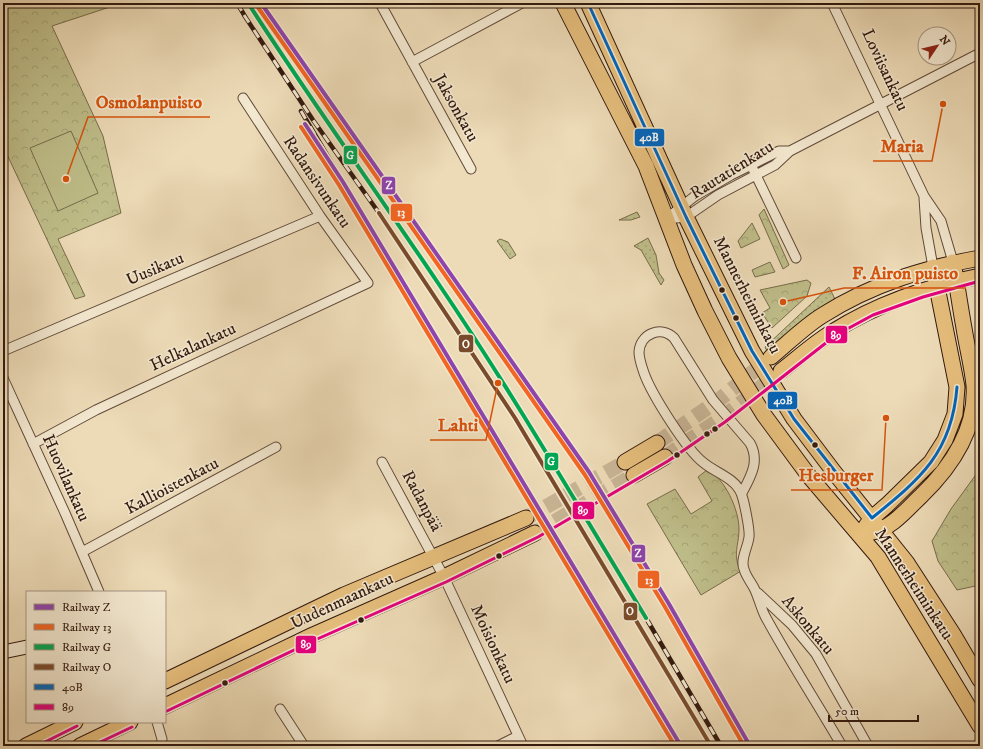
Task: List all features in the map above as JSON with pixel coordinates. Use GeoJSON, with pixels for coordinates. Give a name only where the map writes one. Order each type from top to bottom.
{"type":"FeatureCollection","features":[{"type":"Feature","properties":{"kind":"main road","name":"Mannerheiminkatu"},"geometry":{"type":"LineString","coordinates":[[563,3],[646,166],[666,219],[705,311],[728,358],[764,415],[809,476],[860,534],[878,557],[980,726]]}},
{"type":"Feature","properties":{"kind":"main road","name":"Mannerheiminkatu"},"geometry":{"type":"LineString","coordinates":[[588,3],[724,298],[756,357],[794,420],[834,472],[882,530],[924,588],[980,680]]}},
{"type":"Feature","properties":{"kind":"main road"},"geometry":{"type":"LineString","coordinates":[[771,357],[822,316],[862,292],[932,267],[980,258]]}},
{"type":"Feature","properties":{"kind":"main road","name":"Loviisankatu"},"geometry":{"type":"LineString","coordinates":[[860,534],[882,530],[897,518],[933,484],[954,458],[965,437],[970,418],[974,385],[953,262]]}},
{"type":"Feature","properties":{"kind":"main road","name":"Loviisankatu"},"geometry":{"type":"LineString","coordinates":[[860,534],[872,518],[887,506],[931,462],[946,440],[954,414],[957,387],[932,267]]}},
{"type":"Feature","properties":{"kind":"main road"},"geometry":{"type":"LineString","coordinates":[[781,371],[833,331],[871,310],[937,288],[980,276]]}},
{"type":"Feature","properties":{"kind":"main road"},"geometry":{"type":"LineString","coordinates":[[625,462],[658,443]]}},
{"type":"Feature","properties":{"kind":"main road"},"geometry":{"type":"LineString","coordinates":[[634,476],[665,457]]}},
{"type":"Feature","properties":{"kind":"main road","name":"Uudenmaankatu"},"geometry":{"type":"LineString","coordinates":[[166,681],[338,598],[433,556],[526,518]]}},
{"type":"Feature","properties":{"kind":"main road","name":"Uudenmaankatu"},"geometry":{"type":"LineString","coordinates":[[166,706],[313,635],[444,577],[535,533]]}},
{"type":"Feature","properties":{"kind":"main road"},"geometry":{"type":"LineString","coordinates":[[26,746],[73,723]]}},
{"type":"Feature","properties":{"kind":"main road"},"geometry":{"type":"LineString","coordinates":[[80,746],[128,723]]}},
{"type":"Feature","properties":{"kind":"street","name":"Jaksonkatu"},"geometry":{"type":"LineString","coordinates":[[380,3],[471,169]]}},
{"type":"Feature","properties":{"kind":"street","name":"Jaksonkatu"},"geometry":{"type":"LineString","coordinates":[[412,62],[522,3]]}},
{"type":"Feature","properties":{"kind":"street","name":"Loviisankatu"},"geometry":{"type":"LineString","coordinates":[[832,3],[924,196],[941,222],[953,262]]}},
{"type":"Feature","properties":{"kind":"street","name":"Rautatienkatu"},"geometry":{"type":"LineString","coordinates":[[666,219],[718,196],[782,160],[790,151],[980,53]]}},
{"type":"Feature","properties":{"kind":"street","name":"Radansivunkatu"},"geometry":{"type":"LineString","coordinates":[[243,98],[320,216],[368,282]]}},
{"type":"Feature","properties":{"kind":"street","name":"Rautatienkatu"},"geometry":{"type":"LineString","coordinates":[[684,211],[702,192],[751,164],[779,151],[790,151]]}},
{"type":"Feature","properties":{"kind":"street"},"geometry":{"type":"LineString","coordinates":[[751,164],[796,258]]}},
{"type":"Feature","properties":{"kind":"street","name":"Loviisankatu"},"geometry":{"type":"LineString","coordinates":[[924,196],[926,228],[932,267]]}},
{"type":"Feature","properties":{"kind":"street","name":"Uusikatu"},"geometry":{"type":"LineString","coordinates":[[3,351],[320,216]]}},
{"type":"Feature","properties":{"kind":"street","name":"Helkalankatu"},"geometry":{"type":"LineString","coordinates":[[33,444],[96,410],[368,282]]}},
{"type":"Feature","properties":{"kind":"street"},"geometry":{"type":"LineString","coordinates":[[662,331],[674,338],[713,400],[750,443],[755,451],[755,463],[742,493],[726,477],[703,463],[692,452],[673,424],[645,376],[639,354],[642,343],[651,334],[662,331]]}},
{"type":"Feature","properties":{"kind":"street","name":"Huovilankatu"},"geometry":{"type":"LineString","coordinates":[[3,378],[99,591]]}},
{"type":"Feature","properties":{"kind":"street","name":"Kallioistenkatu"},"geometry":{"type":"LineString","coordinates":[[82,552],[276,447]]}},
{"type":"Feature","properties":{"kind":"street","name":"Radanpää"},"geometry":{"type":"LineString","coordinates":[[382,462],[433,556]]}},
{"type":"Feature","properties":{"kind":"street","name":"Askonkatu"},"geometry":{"type":"LineString","coordinates":[[742,493],[750,531],[743,561],[743,568],[756,591],[765,615],[842,746]]}},
{"type":"Feature","properties":{"kind":"street","name":"Moisionkatu"},"geometry":{"type":"LineString","coordinates":[[433,556],[523,746]]}},
{"type":"Feature","properties":{"kind":"street","name":"Askonkatu"},"geometry":{"type":"LineString","coordinates":[[756,591],[792,625],[816,654],[868,746]]}},
{"type":"Feature","properties":{"kind":"street"},"geometry":{"type":"LineString","coordinates":[[3,652],[26,647]]}},
{"type":"Feature","properties":{"kind":"street"},"geometry":{"type":"LineString","coordinates":[[280,709],[304,746]]}},
{"type":"Feature","properties":{"kind":"street"},"geometry":{"type":"LineString","coordinates":[[157,723],[162,739],[161,746]]}},
{"type":"Feature","properties":{"kind":"street"},"geometry":{"type":"LineString","coordinates":[[498,746],[518,736]]}},
{"type":"Feature","properties":{"kind":"green space"},"geometry":{"type":"Polygon","coordinates":[[[3,3],[122,3],[52,26],[103,136],[121,213],[58,239],[85,296],[75,299],[3,146],[3,3]]]}},
{"type":"Feature","properties":{"kind":"green space"},"geometry":{"type":"Polygon","coordinates":[[[71,131],[98,193],[58,211],[30,148],[71,131]]]}},
{"type":"Feature","properties":{"kind":"green space"},"geometry":{"type":"Polygon","coordinates":[[[764,209],[789,265],[783,269],[759,215],[764,209]]]}},
{"type":"Feature","properties":{"kind":"green space"},"geometry":{"type":"Polygon","coordinates":[[[637,212],[640,217],[631,220],[619,220],[637,212]]]}},
{"type":"Feature","properties":{"kind":"green space"},"geometry":{"type":"Polygon","coordinates":[[[752,223],[760,239],[741,248],[738,241],[752,223]]]}},
{"type":"Feature","properties":{"kind":"green space"},"geometry":{"type":"Polygon","coordinates":[[[648,238],[656,255],[659,273],[664,280],[661,285],[641,250],[634,246],[648,238]]]}},
{"type":"Feature","properties":{"kind":"green space"},"geometry":{"type":"Polygon","coordinates":[[[500,239],[508,242],[516,255],[510,259],[497,241],[500,239]]]}},
{"type":"Feature","properties":{"kind":"green space"},"geometry":{"type":"Polygon","coordinates":[[[770,262],[775,272],[755,277],[752,270],[770,262]]]}},
{"type":"Feature","properties":{"kind":"green space"},"geometry":{"type":"Polygon","coordinates":[[[807,280],[811,283],[807,296],[772,328],[762,313],[770,308],[760,290],[807,280]]]}},
{"type":"Feature","properties":{"kind":"green space"},"geometry":{"type":"Polygon","coordinates":[[[829,287],[835,299],[767,351],[765,347],[829,287]]]}},
{"type":"Feature","properties":{"kind":"green space"},"geometry":{"type":"Polygon","coordinates":[[[980,469],[980,585],[957,590],[938,561],[932,541],[951,509],[980,469]]]}},
{"type":"Feature","properties":{"kind":"green space"},"geometry":{"type":"Polygon","coordinates":[[[707,470],[720,480],[734,504],[739,529],[736,555],[738,566],[741,571],[701,595],[647,504],[675,489],[691,514],[712,501],[698,477],[707,470]]]}},
{"type":"Feature","properties":{"kind":"tunnel"},"geometry":{"type":"LineString","coordinates":[[657,443],[720,399],[770,358]]}},
{"type":"Feature","properties":{"kind":"tunnel"},"geometry":{"type":"LineString","coordinates":[[665,457],[722,418],[780,372]]}},
{"type":"Feature","properties":{"kind":"tunnel"},"geometry":{"type":"LineString","coordinates":[[526,518],[625,462]]}},
{"type":"Feature","properties":{"kind":"tunnel"},"geometry":{"type":"LineString","coordinates":[[535,533],[634,475]]}},
{"type":"Feature","properties":{"kind":"railway"},"geometry":{"type":"LineString","coordinates":[[237,3],[246,18]]}},
{"type":"Feature","properties":{"kind":"railway"},"geometry":{"type":"LineString","coordinates":[[244,15],[313,120],[379,213]]}},
{"type":"Feature","properties":{"kind":"railway"},"geometry":{"type":"LineString","coordinates":[[301,111],[343,182]]}},
{"type":"Feature","properties":{"kind":"railway"},"geometry":{"type":"LineString","coordinates":[[646,618],[721,746]]}},
{"type":"Feature","properties":{"kind":"rail line","name":"G"},"geometry":{"type":"LineString","coordinates":[[248,3],[465,324],[544,449],[646,618]]}},
{"type":"Feature","properties":{"kind":"rail line","name":"Z"},"geometry":{"type":"LineString","coordinates":[[261,3],[589,472],[669,604],[750,746]]}},
{"type":"Feature","properties":{"kind":"rail line","name":"13"},"geometry":{"type":"LineString","coordinates":[[257,6],[585,475],[665,607],[744,746]]}},
{"type":"Feature","properties":{"kind":"rail line","name":"Z"},"geometry":{"type":"LineString","coordinates":[[305,124],[343,182],[681,746]]}},
{"type":"Feature","properties":{"kind":"rail line","name":"13"},"geometry":{"type":"LineString","coordinates":[[301,127],[339,185],[675,746]]}},
{"type":"Feature","properties":{"kind":"rail line","name":"O"},"geometry":{"type":"LineString","coordinates":[[379,213],[515,418],[711,746]]}},
{"type":"Feature","properties":{"kind":"transit line","name":"40B"},"geometry":{"type":"LineString","coordinates":[[588,3],[686,217],[752,351],[794,419],[872,518]]}},
{"type":"Feature","properties":{"kind":"transit line","name":"89"},"geometry":{"type":"LineString","coordinates":[[167,711],[315,640],[446,582],[538,537],[668,461],[725,422],[836,335],[873,315],[923,297],[980,281]]}},
{"type":"Feature","properties":{"kind":"transit line","name":"40B"},"geometry":{"type":"LineString","coordinates":[[872,518],[919,477],[931,463],[941,447],[948,430],[954,410],[957,387]]}},
{"type":"Feature","properties":{"kind":"transit line","name":"89"},"geometry":{"type":"LineString","coordinates":[[37,746],[77,726]]}},
{"type":"Feature","properties":{"kind":"transit line","name":"89"},"geometry":{"type":"LineString","coordinates":[[92,746],[132,727]]}},
{"type":"Feature","properties":{"kind":"place","name":"Maria"},"geometry":{"type":"Point","coordinates":[943,104]}},
{"type":"Feature","properties":{"kind":"place","name":"Osmolanpuisto"},"geometry":{"type":"Point","coordinates":[66,179]}},
{"type":"Feature","properties":{"kind":"place","name":"F. Airon puisto"},"geometry":{"type":"Point","coordinates":[783,302]}},
{"type":"Feature","properties":{"kind":"place","name":"Lahti"},"geometry":{"type":"Point","coordinates":[498,383]}},
{"type":"Feature","properties":{"kind":"place","name":"Hesburger"},"geometry":{"type":"Point","coordinates":[886,418]}}]}
